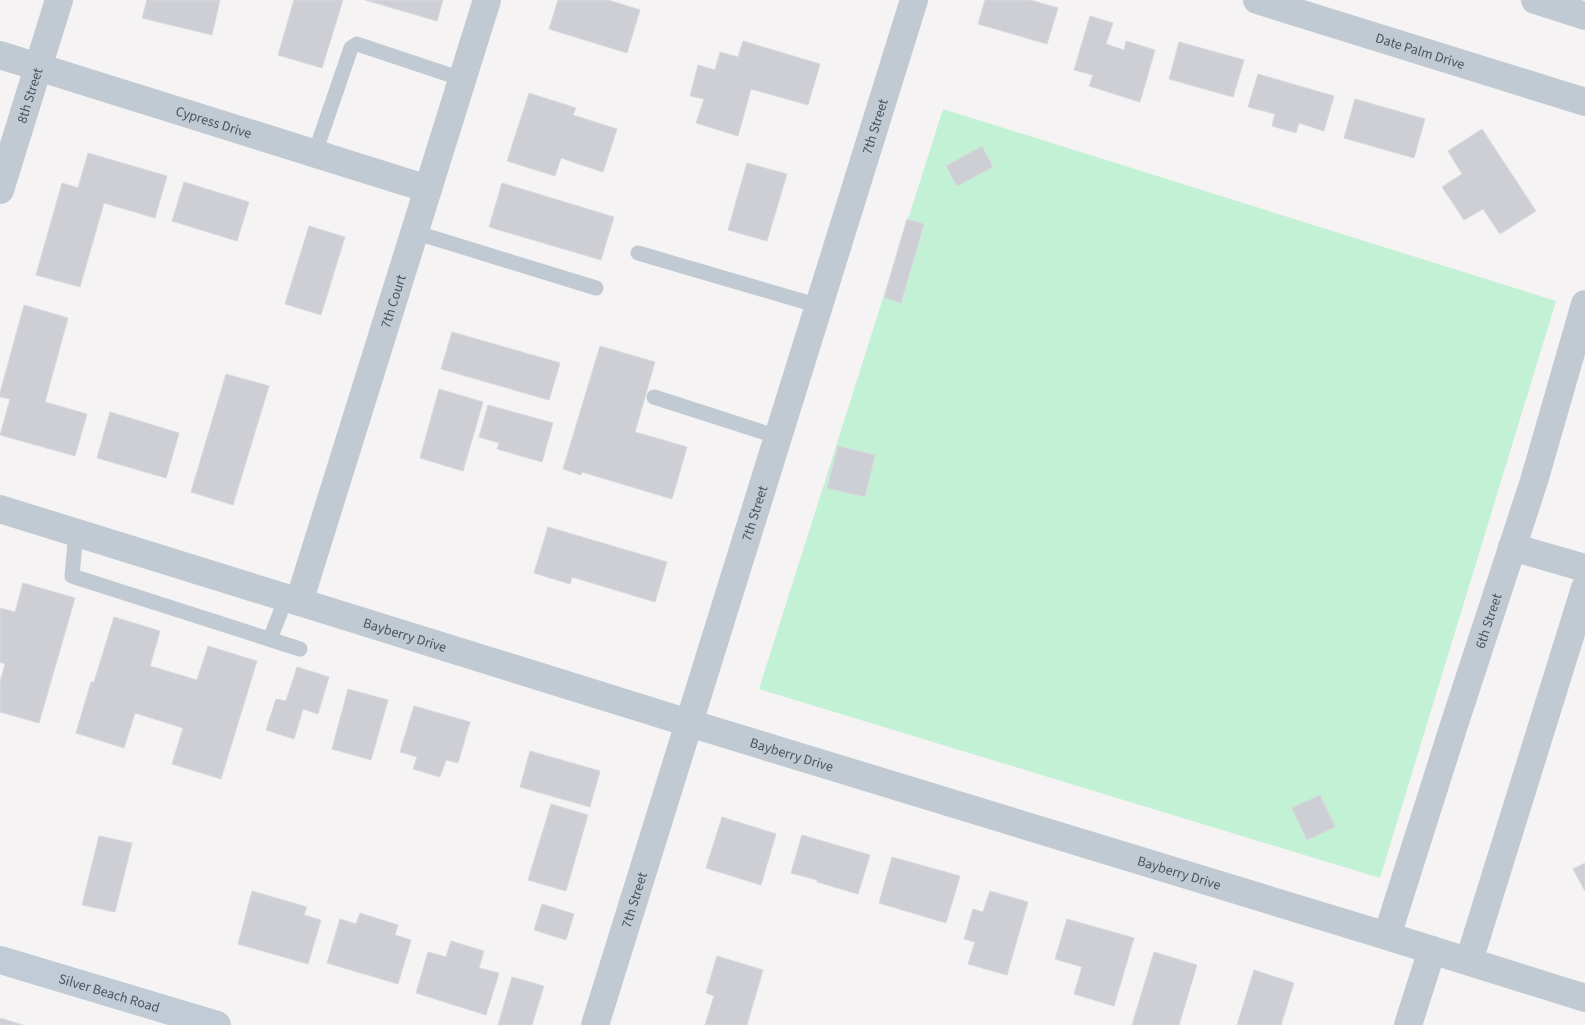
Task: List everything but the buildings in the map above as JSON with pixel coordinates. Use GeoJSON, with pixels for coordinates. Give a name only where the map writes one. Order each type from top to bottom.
{"type":"FeatureCollection","features":[{"type":"Feature","properties":{"kind":"street","name":"8th Street"},"geometry":{"type":"LineString","coordinates":[[0,190],[59,0]]}},
{"type":"Feature","properties":{"kind":"street","name":"7th Court"},"geometry":{"type":"LineString","coordinates":[[292,600],[428,189],[487,0]]}},
{"type":"Feature","properties":{"kind":"street","name":"7th Street"},"geometry":{"type":"LineString","coordinates":[[595,1025],[914,0]]}},
{"type":"Feature","properties":{"kind":"street","name":"Date Palm Drive"},"geometry":{"type":"LineString","coordinates":[[1257,0],[1585,102]]}},
{"type":"Feature","properties":{"kind":"street"},"geometry":{"type":"LineString","coordinates":[[1535,0],[1585,16]]}},
{"type":"Feature","properties":{"kind":"street","name":"Cypress Drive"},"geometry":{"type":"LineString","coordinates":[[0,55],[428,189]]}},
{"type":"Feature","properties":{"kind":"street","name":"6th Street"},"geometry":{"type":"LineString","coordinates":[[1387,936],[1534,482],[1585,304]]}},
{"type":"Feature","properties":{"kind":"street","name":"Bayberry Drive"},"geometry":{"type":"LineString","coordinates":[[0,508],[689,723],[1585,998]]}},
{"type":"Feature","properties":{"kind":"street"},"geometry":{"type":"LineString","coordinates":[[1512,547],[1585,568]]}},
{"type":"Feature","properties":{"kind":"street"},"geometry":{"type":"LineString","coordinates":[[1469,961],[1585,588]]}},
{"type":"Feature","properties":{"kind":"street"},"geometry":{"type":"LineString","coordinates":[[1408,1025],[1432,950]]}},
{"type":"Feature","properties":{"kind":"street","name":"Silver Beach Road"},"geometry":{"type":"LineString","coordinates":[[0,960],[217,1025]]}},
{"type":"Feature","properties":{"kind":"lane"},"geometry":{"type":"LineString","coordinates":[[315,154],[351,48],[357,44],[462,79]]}},
{"type":"Feature","properties":{"kind":"lane"},"geometry":{"type":"LineString","coordinates":[[414,232],[596,288]]}},
{"type":"Feature","properties":{"kind":"lane"},"geometry":{"type":"LineString","coordinates":[[638,253],[819,306]]}},
{"type":"Feature","properties":{"kind":"lane"},"geometry":{"type":"LineString","coordinates":[[654,397],[778,437]]}},
{"type":"Feature","properties":{"kind":"lane"},"geometry":{"type":"LineString","coordinates":[[76,532],[72,576],[300,649]]}},
{"type":"Feature","properties":{"kind":"lane"},"geometry":{"type":"LineString","coordinates":[[270,639],[292,600]]}},
{"type":"Feature","properties":{"kind":"green space"},"geometry":{"type":"Polygon","coordinates":[[[943,109],[1556,301],[1380,878],[759,689],[943,109]]]}}]}
